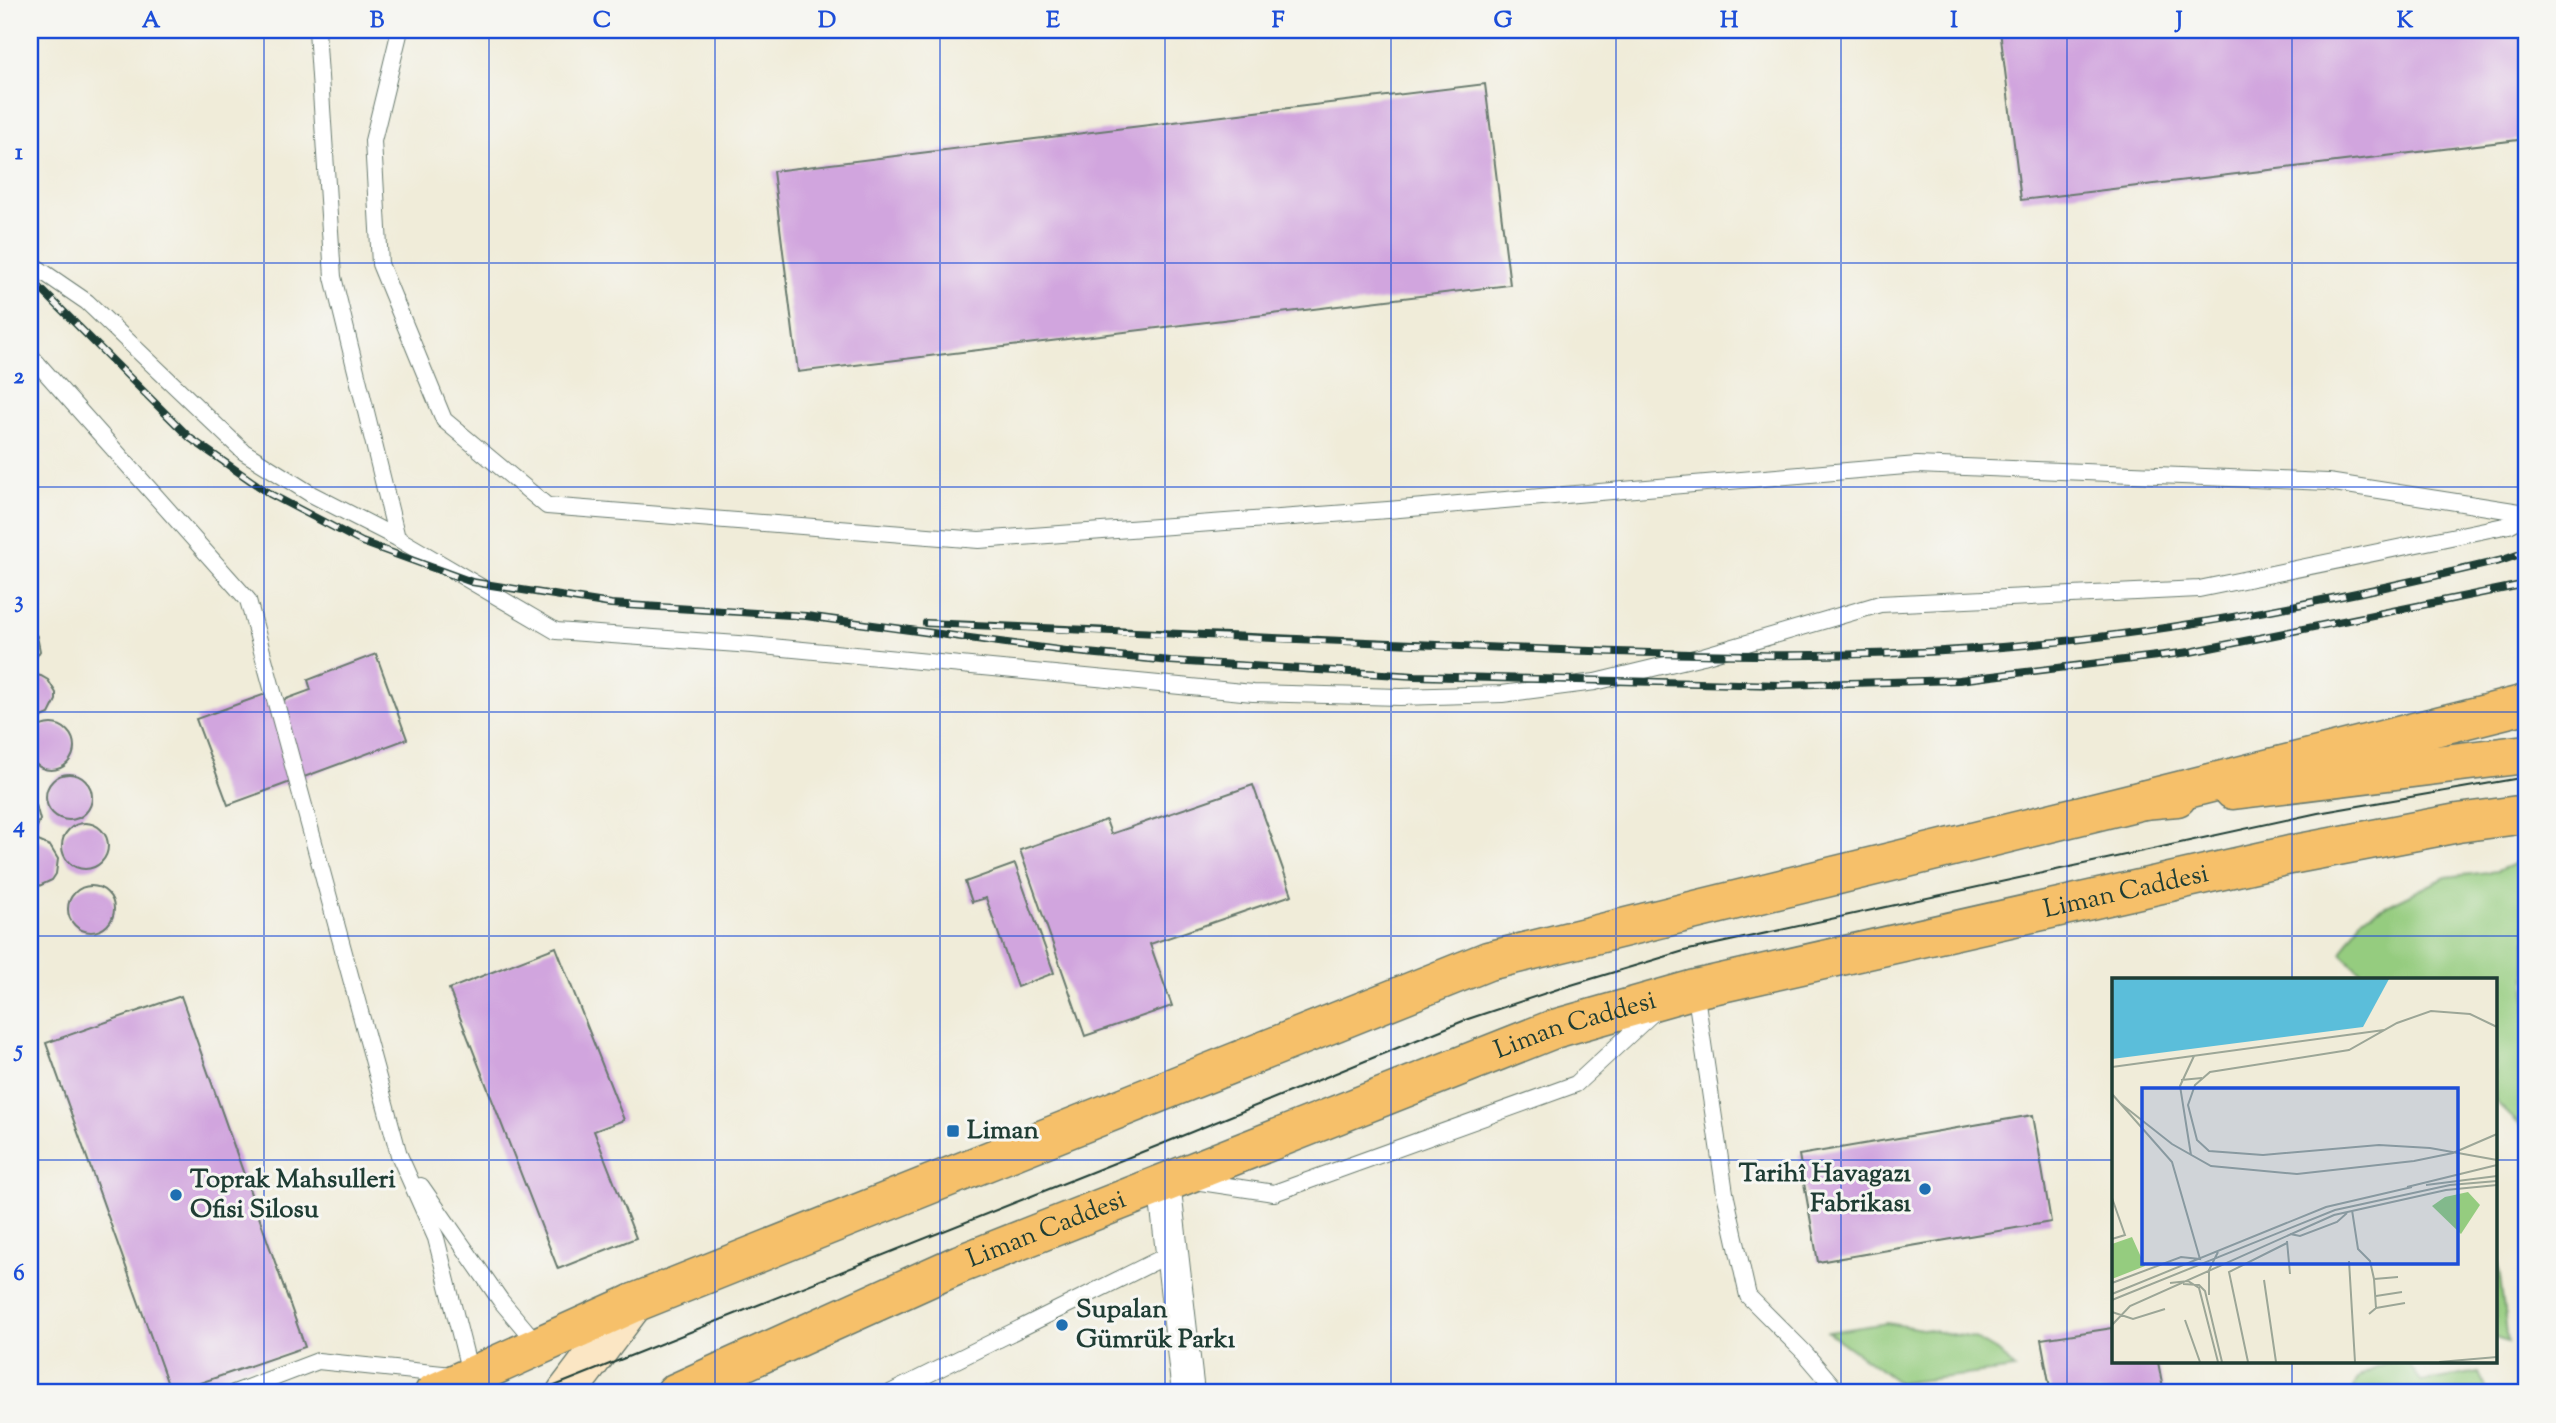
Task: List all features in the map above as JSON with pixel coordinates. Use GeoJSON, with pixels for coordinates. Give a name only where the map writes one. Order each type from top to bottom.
{"type":"FeatureCollection","features":[{"type":"Feature","properties":{"kind":"main road"},"geometry":{"type":"LineString","coordinates":[[434,1393],[634,1303],[1488,961],[2526,704]]}},
{"type":"Feature","properties":{"kind":"main road"},"geometry":{"type":"LineString","coordinates":[[2143,800],[2371,775],[2526,754]]}},
{"type":"Feature","properties":{"kind":"main road","name":"Liman Caddesi"},"geometry":{"type":"LineString","coordinates":[[675,1393],[960,1264],[1554,1029],[1684,992],[2290,855],[2458,823],[2526,814]]}},
{"type":"Feature","properties":{"kind":"street"},"geometry":{"type":"LineString","coordinates":[[1167,1181],[1172,1253],[1188,1393]]}},
{"type":"Feature","properties":{"kind":"street"},"geometry":{"type":"LineString","coordinates":[[566,1393],[634,1303]]}},
{"type":"Feature","properties":{"kind":"lane"},"geometry":{"type":"LineString","coordinates":[[317,30],[333,277],[397,538]]}},
{"type":"Feature","properties":{"kind":"lane"},"geometry":{"type":"LineString","coordinates":[[400,30],[373,141],[380,264],[444,421],[547,506],[979,540],[1388,510],[1917,465],[2328,482],[2526,514]]}},
{"type":"Feature","properties":{"kind":"lane"},"geometry":{"type":"LineString","coordinates":[[30,262],[87,302],[244,452],[311,494],[397,538],[556,631],[752,645],[1253,694],[1400,697],[1502,694],[1595,682],[1703,656],[1880,604],[2199,589],[2509,525],[2526,514]]}},
{"type":"Feature","properties":{"kind":"lane"},"geometry":{"type":"LineString","coordinates":[[30,355],[248,600],[399,1155],[436,1238],[471,1377],[318,1361],[234,1393]]}},
{"type":"Feature","properties":{"kind":"lane"},"geometry":{"type":"LineString","coordinates":[[1167,1181],[1201,1181],[1274,1193],[1577,1084],[1684,992],[1724,1193],[1748,1296],[1804,1352],[1839,1393]]}},
{"type":"Feature","properties":{"kind":"lane"},"geometry":{"type":"LineString","coordinates":[[399,1155],[500,1301],[538,1346]]}},
{"type":"Feature","properties":{"kind":"lane"},"geometry":{"type":"LineString","coordinates":[[890,1393],[1172,1253]]}},
{"type":"Feature","properties":{"kind":"green space"},"geometry":{"type":"Polygon","coordinates":[[[2526,859],[2526,1131],[2496,1102],[2496,978],[2367,978],[2341,953],[2362,918],[2446,877],[2497,871],[2526,859]]]}},
{"type":"Feature","properties":{"kind":"green space"},"geometry":{"type":"Polygon","coordinates":[[[2496,1245],[2508,1342],[2496,1338],[2496,1245]]]}},
{"type":"Feature","properties":{"kind":"green space"},"geometry":{"type":"Polygon","coordinates":[[[1887,1323],[1974,1338],[2000,1353],[2015,1369],[1899,1383],[1828,1332],[1887,1323]]]}},
{"type":"Feature","properties":{"kind":"green space"},"geometry":{"type":"Polygon","coordinates":[[[2386,1364],[2409,1364],[2421,1382],[2479,1372],[2487,1393],[2354,1393],[2357,1381],[2386,1364]]]}},
{"type":"Feature","properties":{"kind":"building"},"geometry":{"type":"Polygon","coordinates":[[[2000,30],[2526,30],[2526,139],[2021,200],[2000,30]]]}},
{"type":"Feature","properties":{"kind":"building"},"geometry":{"type":"Polygon","coordinates":[[[1485,84],[1510,285],[798,372],[773,171],[1485,84]]]}},
{"type":"Feature","properties":{"kind":"building"},"geometry":{"type":"Polygon","coordinates":[[[30,629],[37,636],[40,651],[30,667],[30,629]]]}},
{"type":"Feature","properties":{"kind":"building"},"geometry":{"type":"Polygon","coordinates":[[[376,654],[407,739],[228,805],[196,719],[274,691],[278,702],[311,690],[308,680],[376,654]]]}},
{"type":"Feature","properties":{"kind":"building"},"geometry":{"type":"Polygon","coordinates":[[[30,674],[48,680],[56,693],[56,700],[49,714],[35,720],[30,720],[30,674]]]}},
{"type":"Feature","properties":{"kind":"building"},"geometry":{"type":"Polygon","coordinates":[[[51,724],[67,731],[74,747],[67,763],[51,770],[35,763],[28,747],[35,731],[51,724]]]}},
{"type":"Feature","properties":{"kind":"building"},"geometry":{"type":"Polygon","coordinates":[[[69,774],[86,780],[92,797],[86,814],[69,820],[52,814],[46,797],[52,780],[69,774]]]}},
{"type":"Feature","properties":{"kind":"building"},"geometry":{"type":"Polygon","coordinates":[[[1253,785],[1292,895],[1150,944],[1172,1006],[1085,1036],[1020,850],[1106,820],[1111,834],[1253,785]]]}},
{"type":"Feature","properties":{"kind":"building"},"geometry":{"type":"Polygon","coordinates":[[[30,796],[40,820],[30,835],[30,796]]]}},
{"type":"Feature","properties":{"kind":"building"},"geometry":{"type":"Polygon","coordinates":[[[85,823],[102,829],[108,846],[102,863],[85,869],[68,863],[62,846],[68,829],[85,823]]]}},
{"type":"Feature","properties":{"kind":"building"},"geometry":{"type":"Polygon","coordinates":[[[30,840],[50,846],[58,859],[56,874],[52,880],[37,887],[30,887],[30,840]]]}},
{"type":"Feature","properties":{"kind":"building"},"geometry":{"type":"Polygon","coordinates":[[[1015,864],[1054,973],[1017,987],[986,898],[972,902],[965,882],[1015,864]]]}},
{"type":"Feature","properties":{"kind":"building"},"geometry":{"type":"Polygon","coordinates":[[[91,886],[108,892],[114,909],[108,926],[91,932],[74,926],[68,909],[74,892],[91,886]]]}},
{"type":"Feature","properties":{"kind":"building"},"geometry":{"type":"Polygon","coordinates":[[[556,947],[624,1120],[594,1131],[636,1238],[558,1269],[449,989],[556,947]]]}},
{"type":"Feature","properties":{"kind":"building","name":"Toprak Mahsulleri Ofisi Silosu"},"geometry":{"type":"Polygon","coordinates":[[[181,996],[305,1347],[171,1393],[46,1043],[181,996]]]}},
{"type":"Feature","properties":{"kind":"building","name":"Tarihî Havagazı Fabrikası"},"geometry":{"type":"Polygon","coordinates":[[[2033,1115],[2051,1222],[1818,1262],[1799,1155],[2033,1115]]]}},
{"type":"Feature","properties":{"kind":"building"},"geometry":{"type":"Polygon","coordinates":[[[2112,1328],[2112,1364],[2158,1364],[2164,1393],[2051,1393],[2041,1339],[2112,1328]]]}},
{"type":"Feature","properties":{"kind":"tram line"},"geometry":{"type":"LineString","coordinates":[[537,1393],[1468,1019],[1558,989],[1684,951],[2318,813],[2526,777]]}},
{"type":"Feature","properties":{"kind":"railway"},"geometry":{"type":"LineString","coordinates":[[30,278],[190,438],[270,494],[362,542],[472,582],[611,604],[806,616],[1066,651],[1171,661],[1415,676],[1779,685],[1959,680],[2190,652],[2526,584]]}},
{"type":"Feature","properties":{"kind":"railway"},"geometry":{"type":"LineString","coordinates":[[926,623],[1637,653],[1896,653],[2086,639],[2206,622],[2384,587],[2503,560],[2526,552]]}},
{"type":"Feature","properties":{"kind":"place","name":"Liman"},"geometry":{"type":"Point","coordinates":[953,1131]}},
{"type":"Feature","properties":{"kind":"place","name":"Tarihî Havagazı Fabrikası"},"geometry":{"type":"Point","coordinates":[1925,1189]}},
{"type":"Feature","properties":{"kind":"place","name":"Toprak Mahsulleri Ofisi Silosu"},"geometry":{"type":"Point","coordinates":[176,1195]}},
{"type":"Feature","properties":{"kind":"place","name":"Supalan Gümrük Parkı"},"geometry":{"type":"Point","coordinates":[1062,1325]}}]}
